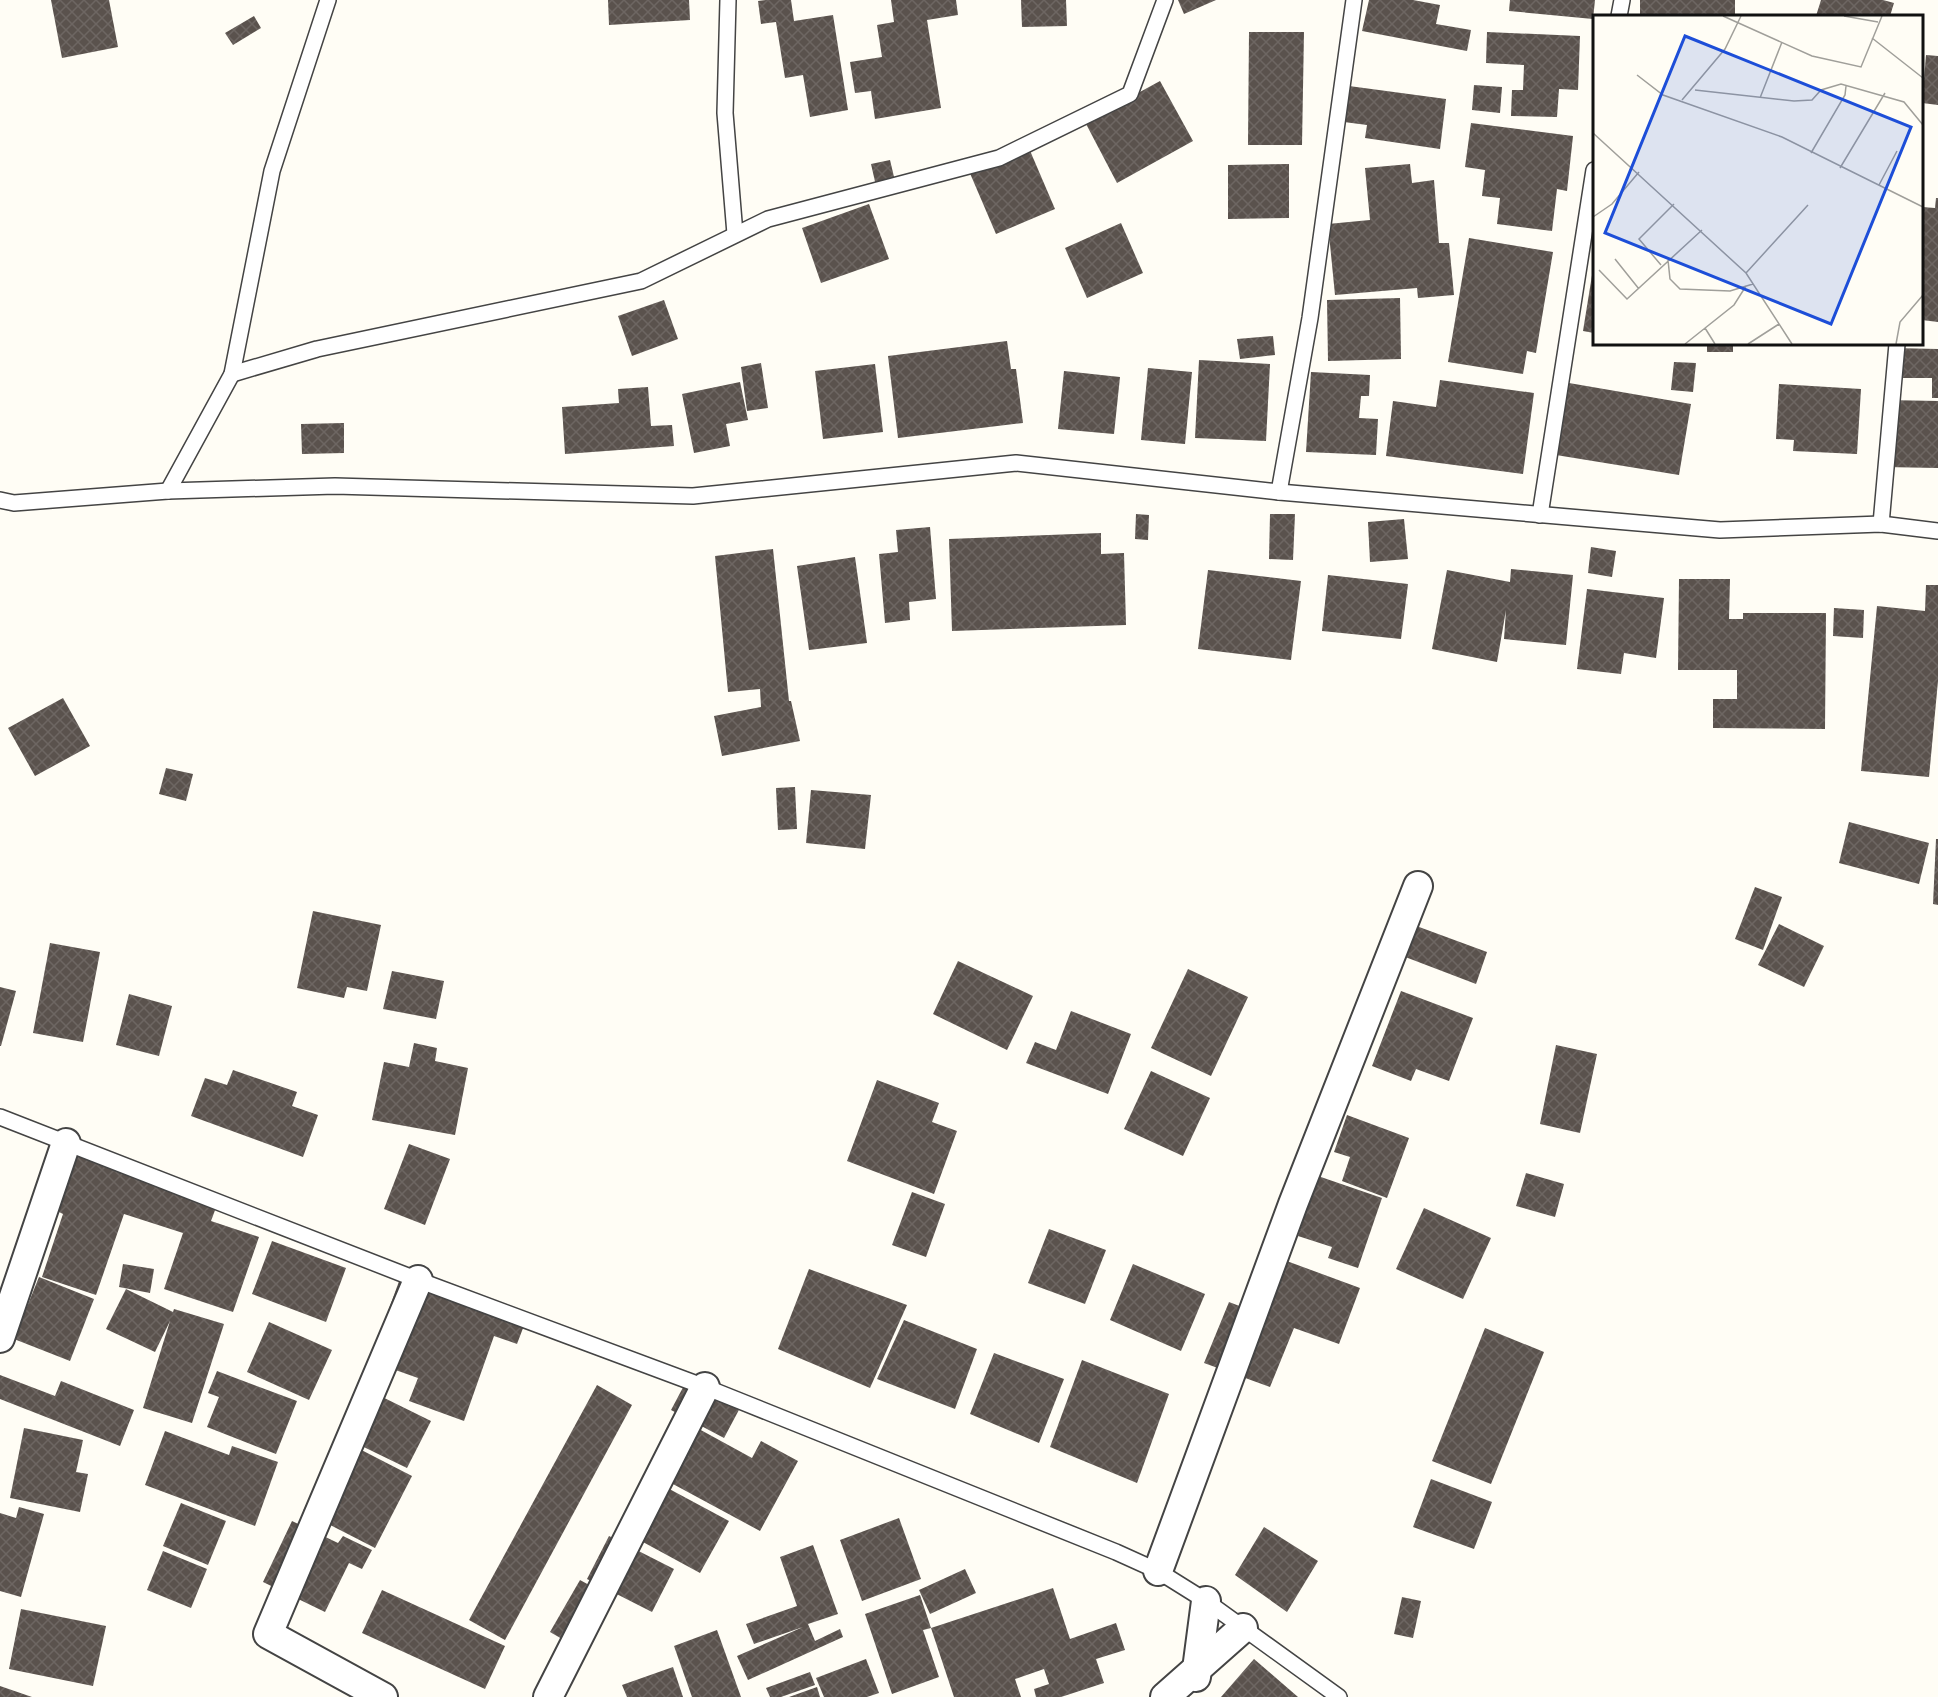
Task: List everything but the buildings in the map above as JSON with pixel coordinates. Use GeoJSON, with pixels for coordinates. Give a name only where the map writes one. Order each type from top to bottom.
{"type":"FeatureCollection","features":[{"type":"Feature","properties":{"kind":"street"},"geometry":{"type":"LineString","coordinates":[[1158,1571],[1293,1204],[1418,886]]}},
{"type":"Feature","properties":{"kind":"street"},"geometry":{"type":"LineString","coordinates":[[0,1338],[66,1143]]}},
{"type":"Feature","properties":{"kind":"street"},"geometry":{"type":"LineString","coordinates":[[383,1697],[268,1634],[418,1280]]}},
{"type":"Feature","properties":{"kind":"street"},"geometry":{"type":"LineString","coordinates":[[548,1697],[705,1387]]}},
{"type":"Feature","properties":{"kind":"street"},"geometry":{"type":"LineString","coordinates":[[1196,1684],[1206,1601]]}},
{"type":"Feature","properties":{"kind":"street"},"geometry":{"type":"LineString","coordinates":[[1165,1697],[1196,1684],[1243,1628]]}},
{"type":"Feature","properties":{"kind":"lane"},"geometry":{"type":"LineString","coordinates":[[168,491],[232,374],[272,171],[328,0]]}},
{"type":"Feature","properties":{"kind":"lane"},"geometry":{"type":"LineString","coordinates":[[728,0],[725,113],[735,234]]}},
{"type":"Feature","properties":{"kind":"lane"},"geometry":{"type":"LineString","coordinates":[[232,374],[317,349],[640,281],[768,219],[999,158],[1130,94],[1165,0]]}},
{"type":"Feature","properties":{"kind":"lane"},"geometry":{"type":"LineString","coordinates":[[1279,492],[1311,318],[1354,0]]}},
{"type":"Feature","properties":{"kind":"lane"},"geometry":{"type":"LineString","coordinates":[[1619,15],[1622,0]]}},
{"type":"Feature","properties":{"kind":"lane"},"geometry":{"type":"LineString","coordinates":[[1539,515],[1593,176]]}},
{"type":"Feature","properties":{"kind":"lane"},"geometry":{"type":"LineString","coordinates":[[1881,524],[1897,345]]}},
{"type":"Feature","properties":{"kind":"lane"},"geometry":{"type":"LineString","coordinates":[[0,500],[14,503],[168,491],[335,486],[693,496],[1016,463],[1279,492],[1720,530],[1881,524],[1938,531]]}},
{"type":"Feature","properties":{"kind":"lane"},"geometry":{"type":"LineString","coordinates":[[0,1117],[418,1280],[705,1387],[1116,1552],[1158,1571],[1206,1601],[1339,1697]]}}]}
